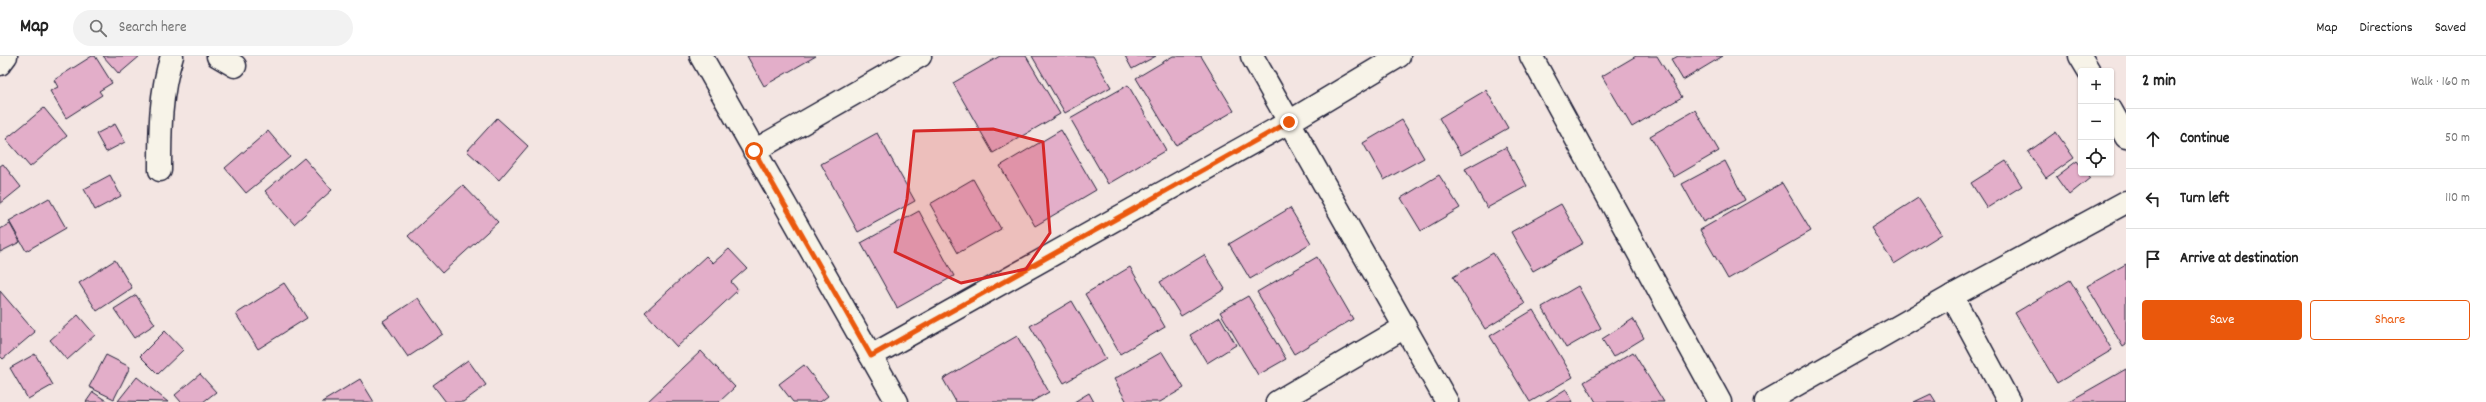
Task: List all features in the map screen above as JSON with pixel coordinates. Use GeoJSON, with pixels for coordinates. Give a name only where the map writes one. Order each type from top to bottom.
{"type":"FeatureCollection","features":[{"type":"Feature","properties":{"kind":"street"},"geometry":{"type":"LineString","coordinates":[[0,64],[6,56]]}},
{"type":"Feature","properties":{"kind":"street"},"geometry":{"type":"LineString","coordinates":[[160,170],[160,130],[167,71],[172,56]]}},
{"type":"Feature","properties":{"kind":"street"},"geometry":{"type":"LineString","coordinates":[[701,56],[897,402]]}},
{"type":"Feature","properties":{"kind":"street"},"geometry":{"type":"LineString","coordinates":[[754,151],[920,56]]}},
{"type":"Feature","properties":{"kind":"street"},"geometry":{"type":"LineString","coordinates":[[1252,56],[1447,402]]}},
{"type":"Feature","properties":{"kind":"street"},"geometry":{"type":"LineString","coordinates":[[871,356],[1289,122],[1399,56]]}},
{"type":"Feature","properties":{"kind":"street"},"geometry":{"type":"LineString","coordinates":[[1530,56],[1720,402]]}},
{"type":"Feature","properties":{"kind":"street"},"geometry":{"type":"LineString","coordinates":[[2080,56],[2087,68]]}},
{"type":"Feature","properties":{"kind":"street"},"geometry":{"type":"LineString","coordinates":[[2114,115],[2126,137]]}},
{"type":"Feature","properties":{"kind":"street"},"geometry":{"type":"LineString","coordinates":[[1766,402],[1952,296],[2126,202]]}},
{"type":"Feature","properties":{"kind":"street"},"geometry":{"type":"LineString","coordinates":[[1952,296],[2009,402]]}},
{"type":"Feature","properties":{"kind":"street"},"geometry":{"type":"LineString","coordinates":[[1277,402],[1405,327]]}},
{"type":"Feature","properties":{"kind":"highlighted area"},"geometry":{"type":"Polygon","coordinates":[[[993,129],[1043,142],[1050,233],[1026,269],[961,283],[895,252],[907,199],[914,131],[993,129]]]}},
{"type":"Feature","properties":{"kind":"building"},"geometry":{"type":"Polygon","coordinates":[[[92,56],[95,56],[112,83],[99,91],[102,95],[66,118],[50,91],[58,87],[54,80],[92,56]]]}},
{"type":"Feature","properties":{"kind":"building"},"geometry":{"type":"Polygon","coordinates":[[[103,56],[140,56],[119,74],[103,56]]]}},
{"type":"Feature","properties":{"kind":"building"},"geometry":{"type":"Polygon","coordinates":[[[747,56],[816,56],[764,86],[747,56]]]}},
{"type":"Feature","properties":{"kind":"building"},"geometry":{"type":"Polygon","coordinates":[[[1000,56],[1026,56],[1060,114],[993,153],[953,83],[1000,56]]]}},
{"type":"Feature","properties":{"kind":"building"},"geometry":{"type":"Polygon","coordinates":[[[1032,56],[1093,56],[1111,87],[1065,113],[1032,56]]]}},
{"type":"Feature","properties":{"kind":"building"},"geometry":{"type":"Polygon","coordinates":[[[1125,56],[1156,56],[1132,69],[1125,56]]]}},
{"type":"Feature","properties":{"kind":"building"},"geometry":{"type":"Polygon","coordinates":[[[1173,56],[1201,56],[1234,111],[1176,145],[1136,78],[1173,56]]]}},
{"type":"Feature","properties":{"kind":"building"},"geometry":{"type":"Polygon","coordinates":[[[1636,56],[1657,56],[1682,97],[1632,127],[1602,76],[1636,56]]]}},
{"type":"Feature","properties":{"kind":"building"},"geometry":{"type":"Polygon","coordinates":[[[1678,56],[1723,56],[1683,80],[1671,60],[1678,56]]]}},
{"type":"Feature","properties":{"kind":"building"},"geometry":{"type":"Polygon","coordinates":[[[1128,85],[1166,150],[1108,184],[1070,118],[1128,85]]]}},
{"type":"Feature","properties":{"kind":"building"},"geometry":{"type":"Polygon","coordinates":[[[1486,90],[1508,128],[1461,155],[1439,118],[1486,90]]]}},
{"type":"Feature","properties":{"kind":"building"},"geometry":{"type":"Polygon","coordinates":[[[44,108],[67,136],[30,167],[6,139],[44,108]]]}},
{"type":"Feature","properties":{"kind":"building"},"geometry":{"type":"Polygon","coordinates":[[[1695,110],[1719,151],[1674,177],[1650,136],[1695,110]]]}},
{"type":"Feature","properties":{"kind":"building"},"geometry":{"type":"Polygon","coordinates":[[[497,118],[528,146],[499,180],[467,151],[497,118]]]}},
{"type":"Feature","properties":{"kind":"building"},"geometry":{"type":"Polygon","coordinates":[[[1402,120],[1424,158],[1384,180],[1363,143],[1402,120]]]}},
{"type":"Feature","properties":{"kind":"building"},"geometry":{"type":"Polygon","coordinates":[[[115,124],[125,142],[106,152],[96,134],[115,124]]]}},
{"type":"Feature","properties":{"kind":"building"},"geometry":{"type":"Polygon","coordinates":[[[1061,130],[1096,190],[1035,226],[1000,166],[1061,130]]]}},
{"type":"Feature","properties":{"kind":"building"},"geometry":{"type":"Polygon","coordinates":[[[268,131],[290,157],[246,193],[225,168],[268,131]]]}},
{"type":"Feature","properties":{"kind":"building"},"geometry":{"type":"Polygon","coordinates":[[[2056,132],[2074,158],[2046,178],[2028,152],[2056,132]]]}},
{"type":"Feature","properties":{"kind":"building"},"geometry":{"type":"Polygon","coordinates":[[[877,133],[915,201],[858,232],[821,164],[877,133]]]}},
{"type":"Feature","properties":{"kind":"building"},"geometry":{"type":"Polygon","coordinates":[[[1506,147],[1527,186],[1487,208],[1465,169],[1506,147]]]}},
{"type":"Feature","properties":{"kind":"building"},"geometry":{"type":"Polygon","coordinates":[[[304,158],[332,190],[294,224],[265,191],[304,158]]]}},
{"type":"Feature","properties":{"kind":"building"},"geometry":{"type":"Polygon","coordinates":[[[1725,161],[1745,200],[1703,222],[1682,184],[1725,161]]]}},
{"type":"Feature","properties":{"kind":"building"},"geometry":{"type":"Polygon","coordinates":[[[2006,161],[2022,186],[1987,208],[1971,183],[2006,161]]]}},
{"type":"Feature","properties":{"kind":"building"},"geometry":{"type":"Polygon","coordinates":[[[2077,161],[2078,176],[2088,176],[2090,178],[2069,195],[2056,177],[2077,161]]]}},
{"type":"Feature","properties":{"kind":"building"},"geometry":{"type":"Polygon","coordinates":[[[3,164],[21,187],[0,204],[0,166],[3,164]]]}},
{"type":"Feature","properties":{"kind":"building"},"geometry":{"type":"Polygon","coordinates":[[[110,175],[121,196],[95,210],[84,189],[110,175]]]}},
{"type":"Feature","properties":{"kind":"building"},"geometry":{"type":"Polygon","coordinates":[[[1439,175],[1460,208],[1421,231],[1401,198],[1439,175]]]}},
{"type":"Feature","properties":{"kind":"building"},"geometry":{"type":"Polygon","coordinates":[[[973,179],[1001,229],[958,253],[930,204],[973,179]]]}},
{"type":"Feature","properties":{"kind":"building"},"geometry":{"type":"Polygon","coordinates":[[[1782,183],[1811,231],[1728,279],[1700,230],[1782,183]]]}},
{"type":"Feature","properties":{"kind":"building"},"geometry":{"type":"Polygon","coordinates":[[[463,185],[498,222],[442,273],[408,236],[463,185]]]}},
{"type":"Feature","properties":{"kind":"building"},"geometry":{"type":"Polygon","coordinates":[[[49,198],[66,228],[26,251],[9,221],[49,198]]]}},
{"type":"Feature","properties":{"kind":"building"},"geometry":{"type":"Polygon","coordinates":[[[1918,198],[1942,234],[1894,264],[1871,228],[1918,198]]]}},
{"type":"Feature","properties":{"kind":"building"},"geometry":{"type":"Polygon","coordinates":[[[1561,204],[1583,243],[1533,271],[1511,232],[1561,204]]]}},
{"type":"Feature","properties":{"kind":"building"},"geometry":{"type":"Polygon","coordinates":[[[1290,208],[1311,243],[1250,279],[1229,244],[1290,208]]]}},
{"type":"Feature","properties":{"kind":"building"},"geometry":{"type":"Polygon","coordinates":[[[919,211],[954,276],[897,308],[861,243],[919,211]]]}},
{"type":"Feature","properties":{"kind":"building"},"geometry":{"type":"Polygon","coordinates":[[[10,224],[20,242],[0,252],[0,229],[10,224]]]}},
{"type":"Feature","properties":{"kind":"building"},"geometry":{"type":"Polygon","coordinates":[[[729,249],[747,268],[731,282],[738,290],[677,347],[645,312],[706,256],[713,263],[729,249]]]}},
{"type":"Feature","properties":{"kind":"building"},"geometry":{"type":"Polygon","coordinates":[[[1493,253],[1525,304],[1485,329],[1453,277],[1493,253]]]}},
{"type":"Feature","properties":{"kind":"building"},"geometry":{"type":"Polygon","coordinates":[[[1204,255],[1225,289],[1181,316],[1160,282],[1204,255]]]}},
{"type":"Feature","properties":{"kind":"building"},"geometry":{"type":"Polygon","coordinates":[[[1317,257],[1353,319],[1294,354],[1257,292],[1317,257]]]}},
{"type":"Feature","properties":{"kind":"building"},"geometry":{"type":"Polygon","coordinates":[[[115,260],[132,288],[97,311],[79,283],[115,260]]]}},
{"type":"Feature","properties":{"kind":"building"},"geometry":{"type":"Polygon","coordinates":[[[2126,264],[2126,345],[2123,347],[2087,286],[2126,264]]]}},
{"type":"Feature","properties":{"kind":"building"},"geometry":{"type":"Polygon","coordinates":[[[1130,267],[1165,327],[1120,354],[1085,294],[1130,267]]]}},
{"type":"Feature","properties":{"kind":"building"},"geometry":{"type":"Polygon","coordinates":[[[2070,280],[2112,350],[2057,383],[2015,313],[2070,280]]]}},
{"type":"Feature","properties":{"kind":"building"},"geometry":{"type":"Polygon","coordinates":[[[284,283],[307,318],[258,349],[236,314],[284,283]]]}},
{"type":"Feature","properties":{"kind":"building"},"geometry":{"type":"Polygon","coordinates":[[[1578,286],[1601,328],[1566,348],[1542,307],[1578,286]]]}},
{"type":"Feature","properties":{"kind":"building"},"geometry":{"type":"Polygon","coordinates":[[[0,291],[35,332],[3,359],[0,356],[0,291]]]}},
{"type":"Feature","properties":{"kind":"building"},"geometry":{"type":"Polygon","coordinates":[[[136,295],[155,324],[134,338],[114,309],[136,295]]]}},
{"type":"Feature","properties":{"kind":"building"},"geometry":{"type":"Polygon","coordinates":[[[1248,296],[1286,359],[1258,375],[1220,312],[1248,296]]]}},
{"type":"Feature","properties":{"kind":"building"},"geometry":{"type":"Polygon","coordinates":[[[418,298],[443,334],[408,357],[383,321],[418,298]]]}},
{"type":"Feature","properties":{"kind":"building"},"geometry":{"type":"Polygon","coordinates":[[[1072,301],[1106,359],[1064,383],[1030,326],[1072,301]]]}},
{"type":"Feature","properties":{"kind":"building"},"geometry":{"type":"Polygon","coordinates":[[[1533,310],[1573,377],[1530,402],[1490,336],[1533,310]]]}},
{"type":"Feature","properties":{"kind":"building"},"geometry":{"type":"Polygon","coordinates":[[[78,315],[95,335],[67,360],[50,340],[78,315]]]}},
{"type":"Feature","properties":{"kind":"building"},"geometry":{"type":"Polygon","coordinates":[[[1220,317],[1236,345],[1207,363],[1190,335],[1220,317]]]}},
{"type":"Feature","properties":{"kind":"building"},"geometry":{"type":"Polygon","coordinates":[[[1633,319],[1644,338],[1613,357],[1602,339],[1633,319]]]}},
{"type":"Feature","properties":{"kind":"building"},"geometry":{"type":"Polygon","coordinates":[[[165,331],[183,350],[158,374],[140,356],[165,331]]]}},
{"type":"Feature","properties":{"kind":"building"},"geometry":{"type":"Polygon","coordinates":[[[1017,336],[1049,392],[1031,402],[956,402],[943,379],[1017,336]]]}},
{"type":"Feature","properties":{"kind":"building"},"geometry":{"type":"Polygon","coordinates":[[[701,351],[735,387],[719,402],[647,402],[701,351]]]}},
{"type":"Feature","properties":{"kind":"building"},"geometry":{"type":"Polygon","coordinates":[[[1162,352],[1184,388],[1160,402],[1127,402],[1114,379],[1162,352]]]}},
{"type":"Feature","properties":{"kind":"building"},"geometry":{"type":"Polygon","coordinates":[[[1633,352],[1664,402],[1596,402],[1584,382],[1633,352]]]}},
{"type":"Feature","properties":{"kind":"building"},"geometry":{"type":"Polygon","coordinates":[[[35,354],[53,385],[28,399],[10,368],[35,354]]]}},
{"type":"Feature","properties":{"kind":"building"},"geometry":{"type":"Polygon","coordinates":[[[106,355],[130,367],[114,399],[89,387],[106,355]]]}},
{"type":"Feature","properties":{"kind":"building"},"geometry":{"type":"Polygon","coordinates":[[[468,360],[486,385],[463,402],[446,402],[433,385],[468,360]]]}},
{"type":"Feature","properties":{"kind":"building"},"geometry":{"type":"Polygon","coordinates":[[[804,365],[828,396],[820,402],[793,402],[779,384],[804,365]]]}},
{"type":"Feature","properties":{"kind":"building"},"geometry":{"type":"Polygon","coordinates":[[[2126,369],[2126,402],[2068,402],[2126,369]]]}},
{"type":"Feature","properties":{"kind":"building"},"geometry":{"type":"Polygon","coordinates":[[[200,374],[216,392],[203,402],[181,402],[175,395],[200,374]]]}},
{"type":"Feature","properties":{"kind":"building"},"geometry":{"type":"Polygon","coordinates":[[[137,377],[168,402],[118,401],[137,377]]]}},
{"type":"Feature","properties":{"kind":"building"},"geometry":{"type":"Polygon","coordinates":[[[360,379],[374,402],[322,402],[360,379]]]}},
{"type":"Feature","properties":{"kind":"building"},"geometry":{"type":"Polygon","coordinates":[[[1566,389],[1573,402],[1545,402],[1566,389]]]}},
{"type":"Feature","properties":{"kind":"building"},"geometry":{"type":"Polygon","coordinates":[[[93,392],[108,402],[86,402],[93,392]]]}},
{"type":"Feature","properties":{"kind":"building"},"geometry":{"type":"Polygon","coordinates":[[[1089,393],[1094,402],[1074,402],[1089,393]]]}},
{"type":"Feature","properties":{"kind":"building"},"geometry":{"type":"Polygon","coordinates":[[[1931,394],[1936,402],[1914,402],[1931,394]]]}},
{"type":"Feature","properties":{"kind":"route"},"geometry":{"type":"LineString","coordinates":[[754,151],[871,356],[1289,122]]}}]}
